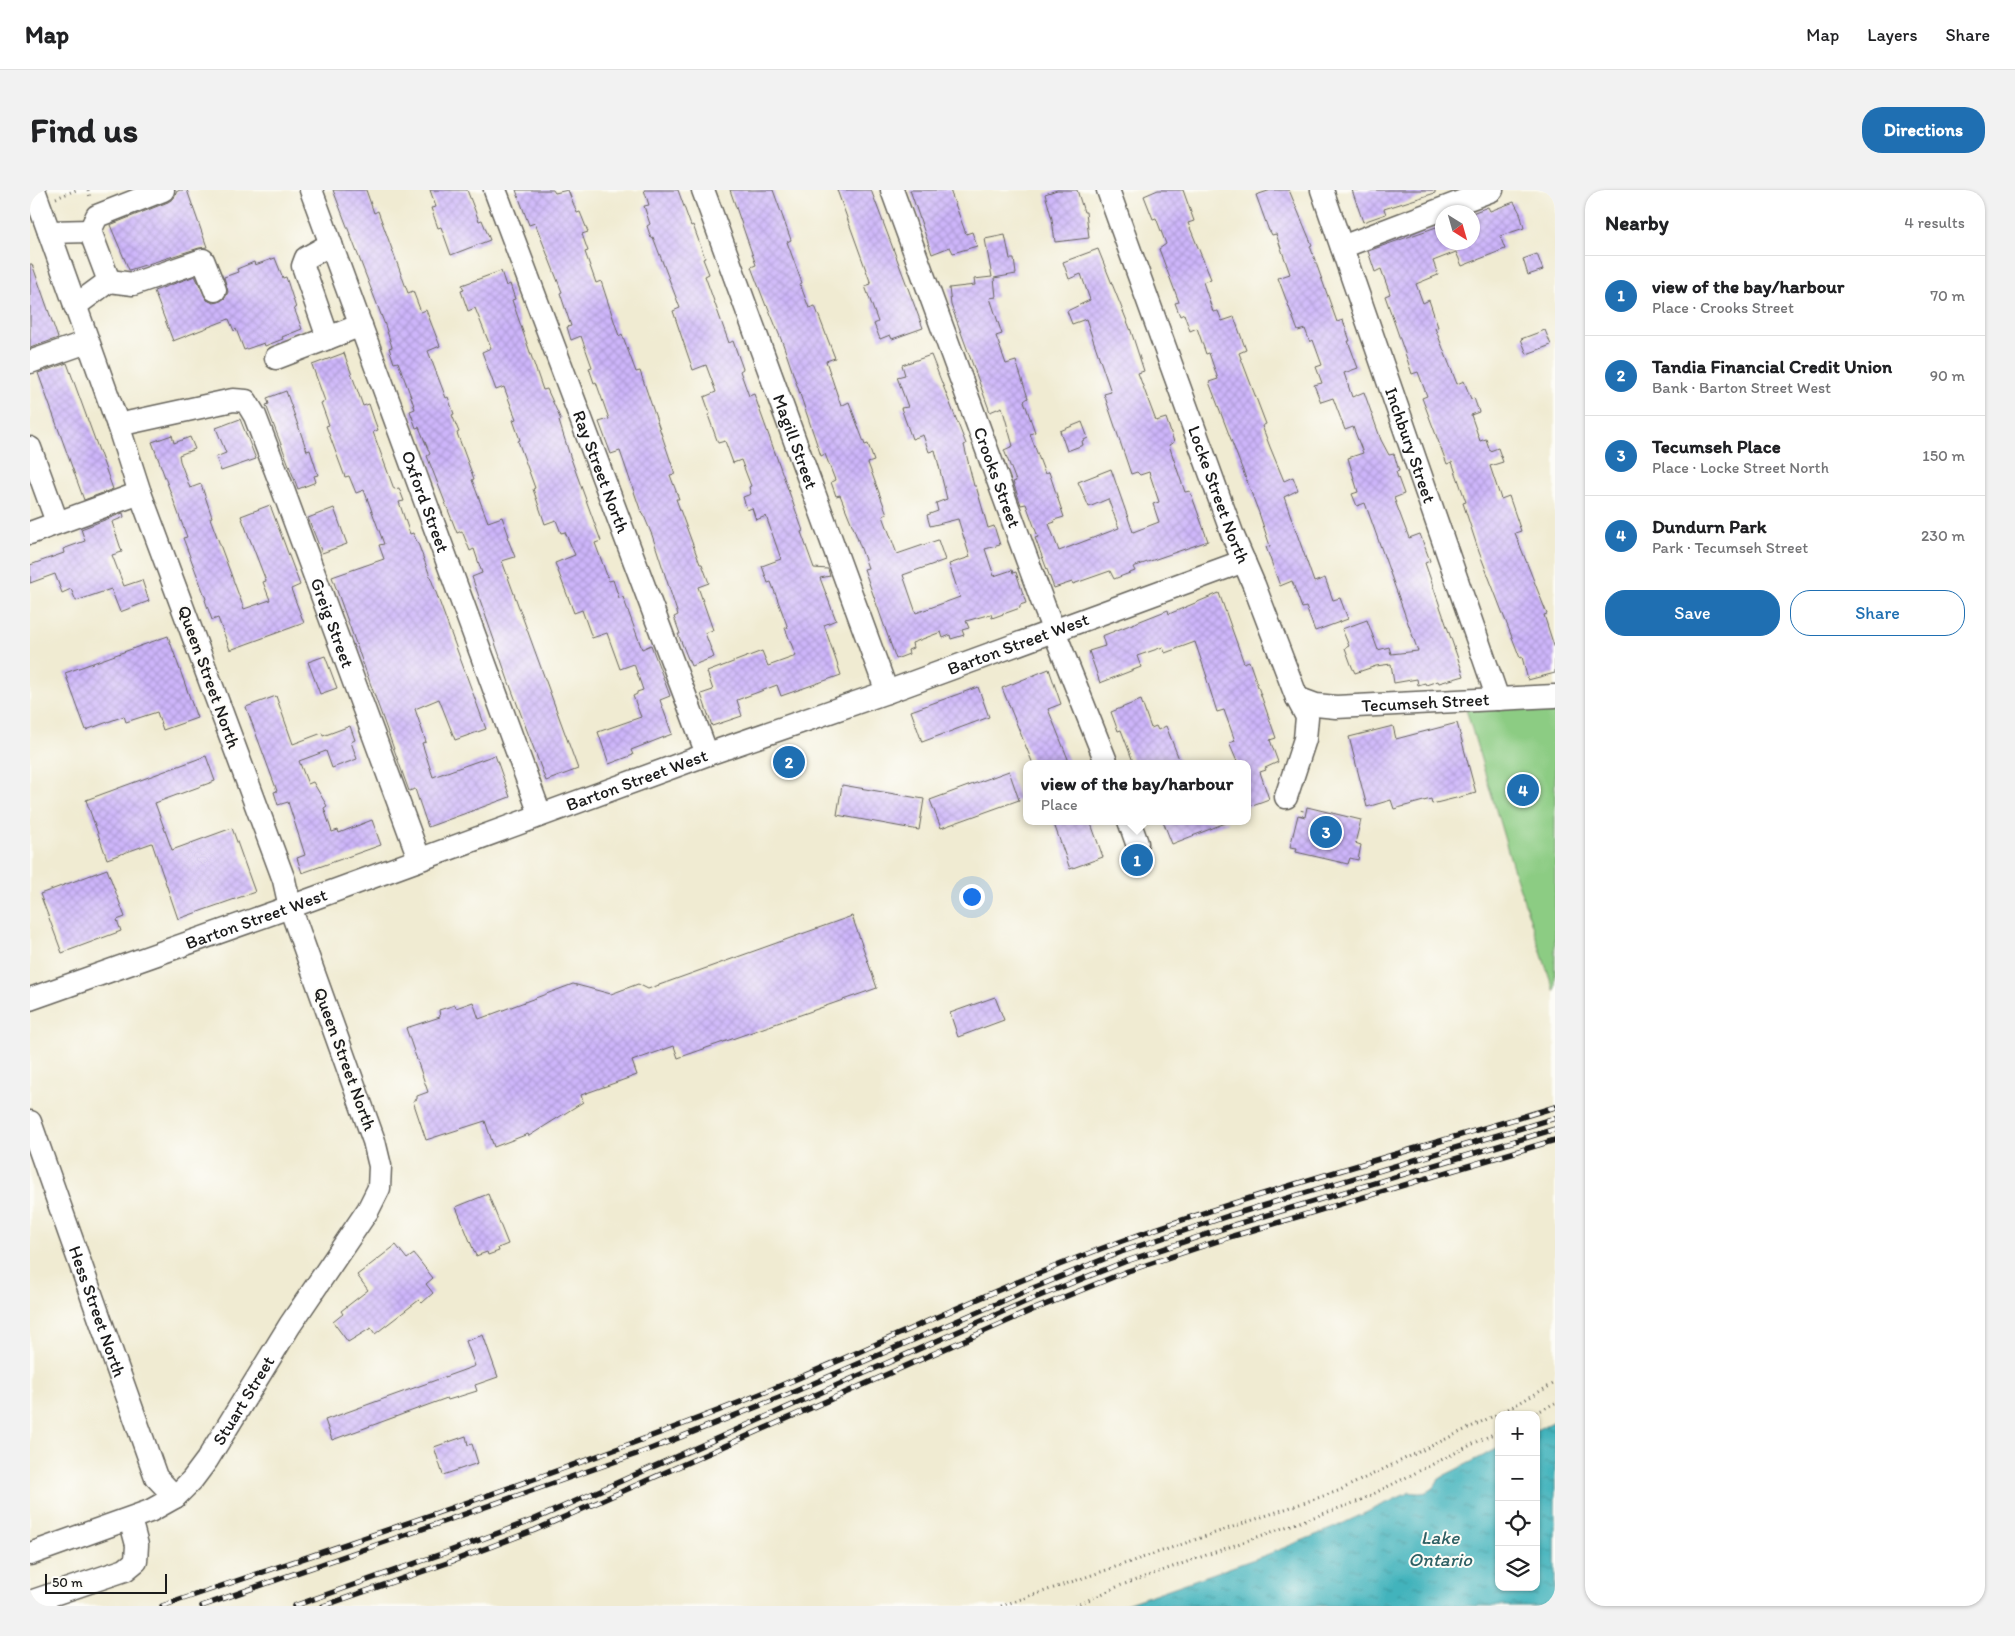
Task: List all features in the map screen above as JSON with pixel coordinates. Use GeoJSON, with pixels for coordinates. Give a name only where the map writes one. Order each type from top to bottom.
{"type":"FeatureCollection","features":[{"type":"Feature","properties":{"kind":"street","name":"Queen Street North"},"geometry":{"type":"LineString","coordinates":[[34,190],[118,425],[140,493],[284,880],[290,907],[374,1141],[380,1166]]}},
{"type":"Feature","properties":{"kind":"street"},"geometry":{"type":"LineString","coordinates":[[109,281],[90,231],[97,216],[164,190]]}},
{"type":"Feature","properties":{"kind":"street","name":"Oxford Street"},"geometry":{"type":"LineString","coordinates":[[312,190],[540,814]]}},
{"type":"Feature","properties":{"kind":"street","name":"Ray Street North"},"geometry":{"type":"LineString","coordinates":[[495,190],[707,754]]}},
{"type":"Feature","properties":{"kind":"street","name":"Magill Street"},"geometry":{"type":"LineString","coordinates":[[703,190],[887,692]]}},
{"type":"Feature","properties":{"kind":"street","name":"Crooks Street"},"geometry":{"type":"LineString","coordinates":[[892,190],[1054,630],[1105,760]]}},
{"type":"Feature","properties":{"kind":"street","name":"Locke Street North"},"geometry":{"type":"LineString","coordinates":[[1108,190],[1244,560],[1297,698],[1307,717],[1305,739],[1286,797]]}},
{"type":"Feature","properties":{"kind":"street","name":"Inchbury Street"},"geometry":{"type":"LineString","coordinates":[[1322,190],[1498,700]]}},
{"type":"Feature","properties":{"kind":"street"},"geometry":{"type":"LineString","coordinates":[[1342,247],[1492,190]]}},
{"type":"Feature","properties":{"kind":"street"},"geometry":{"type":"LineString","coordinates":[[48,232],[90,231]]}},
{"type":"Feature","properties":{"kind":"street"},"geometry":{"type":"LineString","coordinates":[[328,338],[303,266],[306,258],[331,244]]}},
{"type":"Feature","properties":{"kind":"street"},"geometry":{"type":"LineString","coordinates":[[75,306],[109,281],[133,284],[203,260],[215,290]]}},
{"type":"Feature","properties":{"kind":"street"},"geometry":{"type":"LineString","coordinates":[[276,358],[361,325]]}},
{"type":"Feature","properties":{"kind":"street"},"geometry":{"type":"LineString","coordinates":[[30,362],[87,342]]}},
{"type":"Feature","properties":{"kind":"street","name":"Greig Street"},"geometry":{"type":"LineString","coordinates":[[118,425],[232,400],[246,401],[255,416],[419,858]]}},
{"type":"Feature","properties":{"kind":"street"},"geometry":{"type":"LineString","coordinates":[[30,448],[57,522]]}},
{"type":"Feature","properties":{"kind":"street"},"geometry":{"type":"LineString","coordinates":[[30,533],[140,493]]}},
{"type":"Feature","properties":{"kind":"street","name":"Barton Street West"},"geometry":{"type":"LineString","coordinates":[[30,999],[290,907],[419,858],[707,754],[887,692],[1244,560]]}},
{"type":"Feature","properties":{"kind":"street","name":"Tecumseh Street"},"geometry":{"type":"LineString","coordinates":[[1297,698],[1316,705],[1336,707],[1555,696]]}},
{"type":"Feature","properties":{"kind":"street"},"geometry":{"type":"LineString","coordinates":[[1130,825],[1137,843]]}},
{"type":"Feature","properties":{"kind":"street","name":"Hess Street North"},"geometry":{"type":"LineString","coordinates":[[30,1122],[156,1477],[175,1497]]}},
{"type":"Feature","properties":{"kind":"street","name":"Stuart Street"},"geometry":{"type":"LineString","coordinates":[[30,1554],[150,1511],[175,1497],[192,1480],[207,1460],[290,1325],[368,1210],[379,1188],[380,1166]]}},
{"type":"Feature","properties":{"kind":"street"},"geometry":{"type":"LineString","coordinates":[[30,1602],[125,1570],[136,1561],[137,1545],[130,1519]]}},
{"type":"Feature","properties":{"kind":"path"},"geometry":{"type":"LineString","coordinates":[[1001,1606],[1338,1491],[1510,1408],[1555,1383]]}},
{"type":"Feature","properties":{"kind":"path"},"geometry":{"type":"LineString","coordinates":[[1540,1411],[1555,1404]]}},
{"type":"Feature","properties":{"kind":"path"},"geometry":{"type":"LineString","coordinates":[[1075,1606],[1119,1586],[1359,1501],[1495,1433]]}},
{"type":"Feature","properties":{"kind":"green space"},"geometry":{"type":"Polygon","coordinates":[[[1555,706],[1554,991],[1514,871],[1466,709],[1555,706]]]}},
{"type":"Feature","properties":{"kind":"water","name":"Lake Ontario"},"geometry":{"type":"Polygon","coordinates":[[[1555,1421],[1555,1606],[1120,1606],[1266,1555],[1333,1528],[1410,1492],[1424,1493],[1435,1487],[1439,1478],[1495,1450],[1495,1591],[1540,1591],[1540,1428],[1555,1421]]]}},
{"type":"Feature","properties":{"kind":"building"},"geometry":{"type":"Polygon","coordinates":[[[180,190],[187,190],[207,247],[129,270],[110,225],[168,202],[180,190]]]}},
{"type":"Feature","properties":{"kind":"building"},"geometry":{"type":"Polygon","coordinates":[[[333,190],[366,190],[374,213],[378,211],[408,293],[413,291],[421,312],[426,310],[440,346],[428,351],[454,414],[452,415],[459,432],[457,433],[488,522],[502,517],[509,536],[507,537],[515,557],[502,561],[578,769],[546,781],[472,577],[482,573],[474,549],[470,551],[462,531],[457,533],[427,456],[430,454],[419,427],[416,428],[410,411],[415,409],[410,394],[398,362],[394,363],[389,348],[392,347],[385,325],[333,190]]]}},
{"type":"Feature","properties":{"kind":"building"},"geometry":{"type":"Polygon","coordinates":[[[430,190],[467,190],[479,221],[482,220],[490,240],[451,255],[441,227],[438,228],[431,208],[436,207],[430,190]]]}},
{"type":"Feature","properties":{"kind":"building"},"geometry":{"type":"Polygon","coordinates":[[[516,190],[553,190],[555,193],[568,190],[577,213],[580,212],[588,232],[582,234],[588,251],[585,252],[596,283],[601,281],[619,336],[622,334],[636,372],[640,371],[675,474],[670,475],[679,499],[676,499],[709,583],[698,587],[713,630],[705,633],[714,657],[691,666],[678,634],[680,634],[674,617],[678,615],[652,535],[641,512],[620,451],[611,454],[599,422],[609,419],[596,382],[594,383],[589,368],[592,367],[581,336],[571,340],[567,327],[571,326],[560,293],[562,292],[535,223],[529,225],[516,190]]]}},
{"type":"Feature","properties":{"kind":"building"},"geometry":{"type":"Polygon","coordinates":[[[644,190],[678,190],[705,258],[703,259],[709,274],[705,276],[729,343],[733,341],[743,369],[740,371],[749,396],[754,394],[803,531],[801,532],[814,568],[828,569],[830,576],[820,578],[836,620],[824,625],[841,675],[781,696],[777,685],[737,700],[742,716],[712,726],[701,694],[713,690],[707,672],[762,651],[768,666],[796,656],[771,582],[768,583],[762,566],[781,559],[766,516],[756,520],[752,508],[747,510],[743,497],[751,494],[749,487],[751,486],[741,460],[733,463],[725,441],[718,443],[704,397],[716,392],[706,365],[693,370],[673,311],[680,308],[647,226],[650,224],[644,206],[649,205],[644,190]]]}},
{"type":"Feature","properties":{"kind":"building"},"geometry":{"type":"Polygon","coordinates":[[[730,190],[773,190],[791,240],[787,242],[802,283],[800,284],[809,308],[815,306],[835,358],[826,361],[841,406],[849,402],[865,445],[868,444],[874,461],[868,463],[887,514],[883,516],[897,554],[938,540],[945,560],[903,575],[916,613],[960,597],[949,564],[970,557],[958,519],[930,526],[927,515],[938,511],[936,503],[947,499],[935,450],[929,452],[923,435],[912,439],[901,408],[908,407],[897,377],[905,375],[902,365],[931,355],[966,444],[964,445],[974,486],[976,486],[988,528],[994,526],[1000,545],[985,549],[994,576],[1012,570],[1013,573],[1016,572],[1026,603],[1020,605],[1020,608],[992,618],[991,614],[966,621],[969,628],[962,630],[964,635],[951,639],[950,635],[943,638],[941,632],[912,643],[913,648],[908,650],[909,654],[896,659],[864,569],[868,568],[855,532],[840,495],[836,496],[831,482],[835,480],[825,454],[821,456],[783,344],[751,267],[756,265],[730,190]]]}},
{"type":"Feature","properties":{"kind":"building"},"geometry":{"type":"Polygon","coordinates":[[[837,190],[871,190],[923,328],[892,339],[890,335],[880,339],[874,324],[878,322],[865,286],[871,284],[837,190]]]}},
{"type":"Feature","properties":{"kind":"building"},"geometry":{"type":"Polygon","coordinates":[[[910,190],[950,190],[966,234],[972,232],[977,246],[953,253],[950,247],[932,254],[910,190]]]}},
{"type":"Feature","properties":{"kind":"building"},"geometry":{"type":"Polygon","coordinates":[[[1057,190],[1077,190],[1084,212],[1086,212],[1089,238],[1055,242],[1052,219],[1045,194],[1057,190]]]}},
{"type":"Feature","properties":{"kind":"building"},"geometry":{"type":"Polygon","coordinates":[[[1158,190],[1183,190],[1194,221],[1188,223],[1211,279],[1203,282],[1213,312],[1218,311],[1222,321],[1234,317],[1246,350],[1239,353],[1266,424],[1262,426],[1284,481],[1293,477],[1298,490],[1284,497],[1314,582],[1325,578],[1333,600],[1340,598],[1348,619],[1315,631],[1306,607],[1302,608],[1292,581],[1280,586],[1266,547],[1270,546],[1259,513],[1209,382],[1218,379],[1209,353],[1206,354],[1197,328],[1190,331],[1184,314],[1180,316],[1175,303],[1179,302],[1159,249],[1166,244],[1156,218],[1153,219],[1144,196],[1158,190]]]}},
{"type":"Feature","properties":{"kind":"building"},"geometry":{"type":"Polygon","coordinates":[[[1271,190],[1289,190],[1312,245],[1310,246],[1337,322],[1343,320],[1358,368],[1344,373],[1352,397],[1364,392],[1381,440],[1389,455],[1394,454],[1399,471],[1396,472],[1404,494],[1394,498],[1409,538],[1420,534],[1430,561],[1425,563],[1464,676],[1439,683],[1438,681],[1426,685],[1425,683],[1418,685],[1417,679],[1394,683],[1391,664],[1376,666],[1355,673],[1352,667],[1345,648],[1349,646],[1342,629],[1367,620],[1378,650],[1389,647],[1391,654],[1418,651],[1365,503],[1357,506],[1352,494],[1358,492],[1348,458],[1363,453],[1353,427],[1345,430],[1333,398],[1321,402],[1320,400],[1314,385],[1322,383],[1316,367],[1322,365],[1313,340],[1310,342],[1305,329],[1298,331],[1278,278],[1290,274],[1276,234],[1272,235],[1269,231],[1256,195],[1271,190]]]}},
{"type":"Feature","properties":{"kind":"building"},"geometry":{"type":"Polygon","coordinates":[[[1352,190],[1435,190],[1435,193],[1384,209],[1386,214],[1363,222],[1352,190]]]}},
{"type":"Feature","properties":{"kind":"building"},"geometry":{"type":"Polygon","coordinates":[[[1514,202],[1520,213],[1524,228],[1500,236],[1505,249],[1462,266],[1456,252],[1433,261],[1438,275],[1416,284],[1423,303],[1429,300],[1438,327],[1435,328],[1457,384],[1464,381],[1471,399],[1474,398],[1479,412],[1471,415],[1480,441],[1486,439],[1490,451],[1498,448],[1503,462],[1490,466],[1501,499],[1509,496],[1521,531],[1515,533],[1547,614],[1544,615],[1555,649],[1555,673],[1528,680],[1522,657],[1520,658],[1479,552],[1463,503],[1466,502],[1452,462],[1447,464],[1422,398],[1427,396],[1418,372],[1412,374],[1385,296],[1390,294],[1381,269],[1375,272],[1368,251],[1435,227],[1435,250],[1480,250],[1480,210],[1488,207],[1490,211],[1514,202]]]}},
{"type":"Feature","properties":{"kind":"building"},"geometry":{"type":"Polygon","coordinates":[[[1005,235],[1010,259],[1014,259],[1016,274],[994,278],[996,297],[990,298],[1002,334],[996,336],[1006,364],[1016,361],[1028,398],[1024,401],[1035,432],[1030,434],[1045,474],[1049,472],[1064,517],[1054,520],[1055,522],[1049,524],[1059,551],[1119,528],[1108,499],[1089,507],[1078,482],[1111,469],[1133,532],[1159,522],[1153,504],[1159,502],[1149,472],[1140,475],[1137,472],[1131,474],[1104,394],[1111,392],[1086,319],[1072,324],[1067,311],[1090,300],[1081,274],[1069,279],[1063,262],[1098,249],[1131,331],[1144,371],[1138,373],[1156,421],[1166,418],[1174,442],[1169,445],[1179,475],[1185,492],[1190,491],[1208,541],[1133,567],[1135,571],[1114,579],[1110,571],[1073,584],[1072,582],[1054,588],[1035,538],[1038,537],[1026,504],[1021,505],[1013,482],[1016,481],[1004,450],[1013,446],[1002,407],[990,412],[951,305],[949,288],[975,285],[974,279],[992,277],[985,239],[1005,235]]]}},
{"type":"Feature","properties":{"kind":"building"},"geometry":{"type":"Polygon","coordinates":[[[1537,254],[1543,270],[1528,275],[1523,259],[1537,254]]]}},
{"type":"Feature","properties":{"kind":"building"},"geometry":{"type":"Polygon","coordinates":[[[275,258],[283,278],[286,277],[302,329],[265,346],[264,343],[244,350],[236,329],[234,331],[229,319],[173,341],[154,291],[195,276],[207,300],[213,303],[219,302],[225,298],[228,292],[224,277],[238,272],[237,269],[254,262],[255,265],[275,258]]]}},
{"type":"Feature","properties":{"kind":"building"},"geometry":{"type":"Polygon","coordinates":[[[30,264],[32,264],[58,338],[30,348],[30,264]]]}},
{"type":"Feature","properties":{"kind":"building"},"geometry":{"type":"Polygon","coordinates":[[[501,271],[506,286],[510,284],[515,299],[512,300],[543,390],[547,389],[561,420],[559,421],[570,456],[601,541],[595,543],[609,581],[613,580],[619,598],[623,597],[642,649],[651,645],[670,696],[660,700],[672,734],[631,750],[633,755],[609,764],[598,732],[641,717],[633,696],[643,690],[634,664],[620,669],[607,633],[592,638],[582,610],[574,613],[555,563],[575,555],[565,532],[561,533],[556,520],[545,524],[533,489],[535,488],[518,441],[520,440],[513,420],[516,419],[504,387],[496,390],[482,352],[491,348],[475,308],[468,311],[461,291],[464,290],[462,285],[501,271]]]}},
{"type":"Feature","properties":{"kind":"building"},"geometry":{"type":"Polygon","coordinates":[[[1545,330],[1551,345],[1527,354],[1521,339],[1545,330]]]}},
{"type":"Feature","properties":{"kind":"building"},"geometry":{"type":"Polygon","coordinates":[[[344,353],[363,406],[369,404],[378,430],[373,432],[394,489],[399,488],[404,501],[399,502],[410,534],[413,533],[419,546],[486,729],[455,740],[439,699],[415,709],[426,742],[422,743],[433,777],[495,755],[510,797],[428,827],[415,789],[409,791],[332,577],[384,559],[379,545],[384,544],[364,490],[356,493],[349,476],[345,477],[326,426],[329,425],[321,403],[325,401],[312,365],[344,353]]]}},
{"type":"Feature","properties":{"kind":"building"},"geometry":{"type":"Polygon","coordinates":[[[67,363],[113,489],[84,500],[38,373],[67,363]]]}},
{"type":"Feature","properties":{"kind":"building"},"geometry":{"type":"Polygon","coordinates":[[[286,391],[307,451],[310,450],[318,475],[314,476],[316,482],[298,489],[266,405],[269,404],[267,398],[286,391]]]}},
{"type":"Feature","properties":{"kind":"building"},"geometry":{"type":"Polygon","coordinates":[[[240,419],[256,459],[221,471],[216,457],[226,453],[216,428],[240,419]]]}},
{"type":"Feature","properties":{"kind":"building"},"geometry":{"type":"Polygon","coordinates":[[[1082,422],[1088,438],[1082,441],[1083,445],[1067,451],[1060,431],[1082,422]]]}},
{"type":"Feature","properties":{"kind":"building"},"geometry":{"type":"Polygon","coordinates":[[[172,435],[174,443],[190,437],[195,449],[179,455],[180,461],[190,488],[201,484],[212,517],[210,518],[244,609],[270,600],[263,582],[266,581],[241,516],[270,505],[300,585],[291,589],[304,623],[230,650],[218,618],[212,620],[183,538],[187,537],[152,442],[172,435]]]}},
{"type":"Feature","properties":{"kind":"building"},"geometry":{"type":"Polygon","coordinates":[[[334,508],[347,544],[322,553],[308,518],[334,508]]]}},
{"type":"Feature","properties":{"kind":"building"},"geometry":{"type":"Polygon","coordinates":[[[123,513],[124,517],[112,522],[122,552],[112,555],[124,586],[142,580],[149,601],[120,612],[111,589],[76,601],[71,589],[62,593],[55,574],[30,583],[30,565],[64,553],[63,549],[85,541],[81,529],[123,513]]]}},
{"type":"Feature","properties":{"kind":"building"},"geometry":{"type":"Polygon","coordinates":[[[1219,593],[1244,663],[1249,661],[1276,738],[1270,740],[1278,762],[1260,772],[1269,799],[1251,806],[1251,760],[1236,760],[1229,743],[1235,741],[1224,710],[1217,712],[1195,642],[1165,653],[1163,647],[1137,656],[1141,667],[1100,683],[1089,651],[1105,646],[1102,636],[1168,610],[1169,614],[1219,593]]]}},
{"type":"Feature","properties":{"kind":"building"},"geometry":{"type":"Polygon","coordinates":[[[168,636],[197,718],[163,730],[157,712],[126,722],[124,716],[86,730],[65,673],[168,636]]]}},
{"type":"Feature","properties":{"kind":"building"},"geometry":{"type":"Polygon","coordinates":[[[325,656],[337,688],[320,694],[308,662],[325,656]]]}},
{"type":"Feature","properties":{"kind":"building"},"geometry":{"type":"Polygon","coordinates":[[[1049,669],[1061,704],[1048,709],[1068,760],[1031,760],[1002,688],[1049,669]]]}},
{"type":"Feature","properties":{"kind":"building"},"geometry":{"type":"Polygon","coordinates":[[[978,687],[989,717],[922,742],[911,711],[978,687]]]}},
{"type":"Feature","properties":{"kind":"building"},"geometry":{"type":"Polygon","coordinates":[[[276,696],[293,744],[322,733],[323,736],[350,726],[355,740],[351,742],[357,759],[332,768],[326,751],[299,761],[308,784],[313,782],[327,806],[324,808],[332,832],[338,830],[339,833],[372,820],[381,845],[302,873],[297,858],[305,855],[288,802],[278,805],[274,792],[277,791],[246,707],[276,696]]]}},
{"type":"Feature","properties":{"kind":"building"},"geometry":{"type":"Polygon","coordinates":[[[1141,700],[1151,728],[1156,726],[1158,730],[1166,726],[1179,760],[1132,760],[1121,730],[1118,731],[1111,712],[1141,700]]]}},
{"type":"Feature","properties":{"kind":"building"},"geometry":{"type":"Polygon","coordinates":[[[1457,723],[1476,793],[1432,804],[1431,799],[1394,809],[1391,800],[1367,807],[1349,737],[1393,726],[1396,739],[1457,723]]]}},
{"type":"Feature","properties":{"kind":"building"},"geometry":{"type":"Polygon","coordinates":[[[206,756],[215,781],[155,803],[172,850],[232,828],[255,892],[178,919],[152,843],[107,859],[86,800],[206,756]]]}},
{"type":"Feature","properties":{"kind":"building"},"geometry":{"type":"Polygon","coordinates":[[[1009,771],[1019,800],[941,828],[930,800],[1009,771]]]}},
{"type":"Feature","properties":{"kind":"building"},"geometry":{"type":"Polygon","coordinates":[[[842,785],[924,799],[919,830],[837,815],[842,785]]]}},
{"type":"Feature","properties":{"kind":"building"},"geometry":{"type":"Polygon","coordinates":[[[1307,807],[1361,820],[1355,843],[1361,845],[1358,860],[1350,858],[1348,864],[1296,852],[1297,848],[1290,847],[1298,815],[1305,817],[1307,807]]]}},
{"type":"Feature","properties":{"kind":"building"},"geometry":{"type":"Polygon","coordinates":[[[1054,825],[1091,825],[1103,857],[1070,869],[1054,825]]]}},
{"type":"Feature","properties":{"kind":"building"},"geometry":{"type":"Polygon","coordinates":[[[1165,825],[1220,825],[1172,844],[1165,825]]]}},
{"type":"Feature","properties":{"kind":"building"},"geometry":{"type":"Polygon","coordinates":[[[107,869],[125,917],[117,920],[121,931],[62,953],[40,894],[107,869]]]}},
{"type":"Feature","properties":{"kind":"building"},"geometry":{"type":"Polygon","coordinates":[[[852,916],[877,988],[678,1058],[674,1046],[632,1061],[637,1075],[581,1095],[583,1102],[529,1136],[528,1134],[494,1147],[485,1121],[426,1140],[413,1101],[417,1099],[417,1096],[428,1092],[406,1028],[440,1017],[439,1010],[455,1005],[456,1008],[473,1002],[479,1019],[573,984],[611,994],[638,984],[648,989],[852,916]]]}},
{"type":"Feature","properties":{"kind":"building"},"geometry":{"type":"Polygon","coordinates":[[[995,997],[1004,1020],[958,1037],[950,1013],[995,997]]]}},
{"type":"Feature","properties":{"kind":"building"},"geometry":{"type":"Polygon","coordinates":[[[488,1194],[508,1244],[498,1248],[499,1251],[488,1255],[487,1252],[476,1256],[456,1207],[488,1194]]]}},
{"type":"Feature","properties":{"kind":"building"},"geometry":{"type":"Polygon","coordinates":[[[396,1245],[407,1259],[414,1254],[433,1278],[426,1284],[433,1293],[422,1303],[419,1300],[375,1334],[371,1328],[348,1342],[333,1322],[343,1314],[341,1311],[368,1290],[357,1275],[396,1245]]]}},
{"type":"Feature","properties":{"kind":"building"},"geometry":{"type":"Polygon","coordinates":[[[483,1335],[498,1377],[475,1385],[477,1391],[448,1400],[447,1398],[332,1440],[325,1420],[475,1366],[466,1341],[483,1335]]]}},
{"type":"Feature","properties":{"kind":"building"},"geometry":{"type":"Polygon","coordinates":[[[466,1436],[468,1445],[472,1444],[478,1463],[443,1475],[434,1447],[466,1436]]]}},
{"type":"Feature","properties":{"kind":"railway"},"geometry":{"type":"LineString","coordinates":[[162,1606],[452,1508],[667,1430],[834,1363],[977,1299],[1073,1259],[1175,1222],[1555,1107]]}},
{"type":"Feature","properties":{"kind":"railway"},"geometry":{"type":"LineString","coordinates":[[202,1606],[648,1450],[789,1394],[1021,1293],[1121,1252],[1228,1216],[1555,1118]]}},
{"type":"Feature","properties":{"kind":"railway"},"geometry":{"type":"LineString","coordinates":[[294,1606],[533,1520],[1027,1301],[1124,1262],[1234,1225],[1555,1129]]}},
{"type":"Feature","properties":{"kind":"railway"},"geometry":{"type":"LineString","coordinates":[[323,1606],[535,1530],[1030,1311],[1128,1271],[1233,1236],[1555,1140]]}},
{"type":"Feature","properties":{"kind":"place","name":"Tandia Financial Credit Union"},"geometry":{"type":"Point","coordinates":[789,762]}},
{"type":"Feature","properties":{"kind":"place","name":"Dundurn Park"},"geometry":{"type":"Point","coordinates":[1523,790]}},
{"type":"Feature","properties":{"kind":"place","name":"Tecumseh Place"},"geometry":{"type":"Point","coordinates":[1326,832]}},
{"type":"Feature","properties":{"kind":"place","name":"view of the bay/harbour"},"geometry":{"type":"Point","coordinates":[1137,860]}}]}
